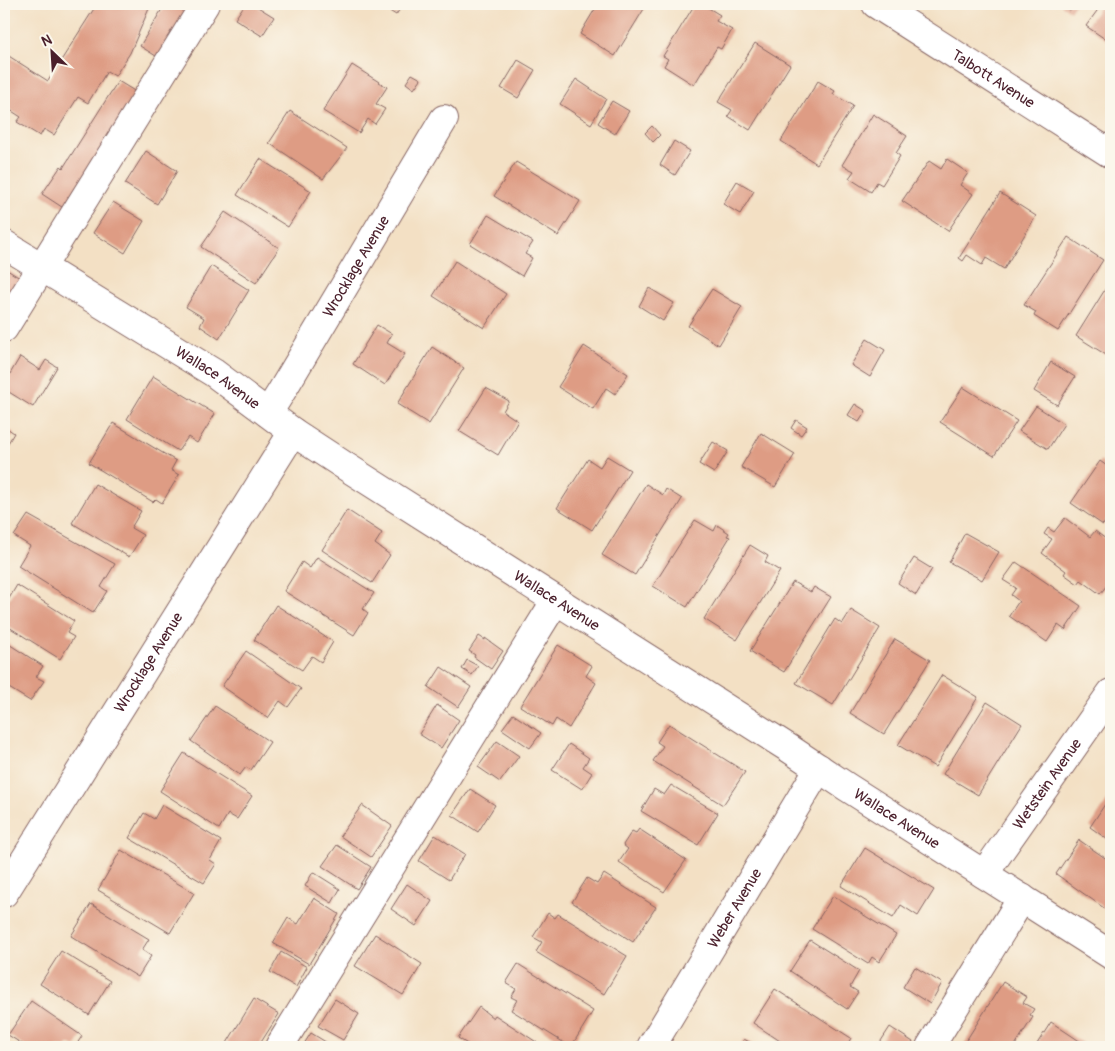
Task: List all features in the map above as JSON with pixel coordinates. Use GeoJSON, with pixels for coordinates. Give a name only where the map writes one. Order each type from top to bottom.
{"type":"FeatureCollection","features":[{"type":"Feature","properties":{"kind":"street"},"geometry":{"type":"LineString","coordinates":[[4,328],[205,4]]}},
{"type":"Feature","properties":{"kind":"street","name":"Talbott Avenue"},"geometry":{"type":"LineString","coordinates":[[876,4],[1111,154]]}},
{"type":"Feature","properties":{"kind":"street","name":"Wrocklage Avenue"},"geometry":{"type":"LineString","coordinates":[[268,413],[444,118]]}},
{"type":"Feature","properties":{"kind":"street","name":"Wallace Avenue"},"geometry":{"type":"LineString","coordinates":[[4,244],[214,373],[293,432],[345,466],[1111,955]]}},
{"type":"Feature","properties":{"kind":"street","name":"Wrocklage Avenue"},"geometry":{"type":"LineString","coordinates":[[4,893],[293,432]]}},
{"type":"Feature","properties":{"kind":"street"},"geometry":{"type":"LineString","coordinates":[[278,1047],[556,600]]}},
{"type":"Feature","properties":{"kind":"street","name":"Wetstein Avenue"},"geometry":{"type":"LineString","coordinates":[[984,874],[1111,693]]}},
{"type":"Feature","properties":{"kind":"street","name":"Weber Avenue"},"geometry":{"type":"LineString","coordinates":[[650,1047],[819,768]]}},
{"type":"Feature","properties":{"kind":"street"},"geometry":{"type":"LineString","coordinates":[[930,1047],[1022,898]]}},
{"type":"Feature","properties":{"kind":"building"},"geometry":{"type":"Polygon","coordinates":[[[97,4],[151,4],[130,53],[115,76],[107,71],[88,103],[78,97],[54,135],[44,129],[40,136],[17,122],[21,117],[4,106],[4,53],[48,81],[97,4]]]}},
{"type":"Feature","properties":{"kind":"building"},"geometry":{"type":"Polygon","coordinates":[[[165,4],[199,4],[164,61],[140,46],[165,4]]]}},
{"type":"Feature","properties":{"kind":"building"},"geometry":{"type":"Polygon","coordinates":[[[245,4],[253,4],[274,17],[262,36],[235,19],[245,4]]]}},
{"type":"Feature","properties":{"kind":"building"},"geometry":{"type":"Polygon","coordinates":[[[378,4],[403,4],[396,15],[378,4]]]}},
{"type":"Feature","properties":{"kind":"building"},"geometry":{"type":"Polygon","coordinates":[[[598,4],[647,4],[615,56],[580,34],[598,4]]]}},
{"type":"Feature","properties":{"kind":"building"},"geometry":{"type":"Polygon","coordinates":[[[695,4],[702,4],[720,15],[716,21],[732,30],[721,49],[717,47],[694,85],[664,66],[668,59],[663,56],[695,4]]]}},
{"type":"Feature","properties":{"kind":"building"},"geometry":{"type":"Polygon","coordinates":[[[1060,4],[1075,4],[1070,11],[1060,4]]]}},
{"type":"Feature","properties":{"kind":"building"},"geometry":{"type":"Polygon","coordinates":[[[1102,4],[1111,4],[1111,43],[1086,26],[1102,4]]]}},
{"type":"Feature","properties":{"kind":"building"},"geometry":{"type":"Polygon","coordinates":[[[755,43],[790,65],[750,130],[728,116],[732,110],[718,102],[755,43]]]}},
{"type":"Feature","properties":{"kind":"building"},"geometry":{"type":"Polygon","coordinates":[[[518,60],[535,70],[518,98],[501,88],[518,60]]]}},
{"type":"Feature","properties":{"kind":"building"},"geometry":{"type":"Polygon","coordinates":[[[352,65],[387,87],[376,104],[385,109],[375,124],[368,119],[359,133],[323,111],[352,65]]]}},
{"type":"Feature","properties":{"kind":"building"},"geometry":{"type":"Polygon","coordinates":[[[412,74],[421,79],[414,89],[406,83],[412,74]]]}},
{"type":"Feature","properties":{"kind":"building"},"geometry":{"type":"Polygon","coordinates":[[[576,79],[606,99],[591,124],[560,104],[576,79]]]}},
{"type":"Feature","properties":{"kind":"building"},"geometry":{"type":"Polygon","coordinates":[[[118,81],[141,95],[68,211],[42,194],[61,166],[63,168],[118,81]]]}},
{"type":"Feature","properties":{"kind":"building"},"geometry":{"type":"Polygon","coordinates":[[[818,81],[835,91],[833,94],[853,106],[817,164],[781,141],[818,81]]]}},
{"type":"Feature","properties":{"kind":"building"},"geometry":{"type":"Polygon","coordinates":[[[612,101],[629,111],[615,134],[598,123],[612,101]]]}},
{"type":"Feature","properties":{"kind":"building"},"geometry":{"type":"Polygon","coordinates":[[[290,111],[347,148],[323,179],[269,143],[290,111]]]}},
{"type":"Feature","properties":{"kind":"building"},"geometry":{"type":"Polygon","coordinates":[[[873,114],[907,136],[896,153],[900,156],[882,185],[877,182],[871,192],[849,178],[854,171],[842,165],[873,114]]]}},
{"type":"Feature","properties":{"kind":"building"},"geometry":{"type":"Polygon","coordinates":[[[652,126],[660,135],[653,142],[645,133],[652,126]]]}},
{"type":"Feature","properties":{"kind":"building"},"geometry":{"type":"Polygon","coordinates":[[[674,141],[690,151],[675,175],[660,165],[674,141]]]}},
{"type":"Feature","properties":{"kind":"building"},"geometry":{"type":"Polygon","coordinates":[[[146,151],[177,171],[157,204],[125,184],[146,151]]]}},
{"type":"Feature","properties":{"kind":"building"},"geometry":{"type":"Polygon","coordinates":[[[260,159],[311,191],[288,227],[237,195],[260,159]]]}},
{"type":"Feature","properties":{"kind":"building"},"geometry":{"type":"Polygon","coordinates":[[[947,159],[968,173],[960,185],[973,194],[948,231],[902,201],[929,161],[941,169],[947,159]]]}},
{"type":"Feature","properties":{"kind":"building"},"geometry":{"type":"Polygon","coordinates":[[[516,162],[580,201],[558,236],[494,196],[516,162]]]}},
{"type":"Feature","properties":{"kind":"building"},"geometry":{"type":"Polygon","coordinates":[[[737,181],[754,191],[740,214],[723,204],[737,181]]]}},
{"type":"Feature","properties":{"kind":"building"},"geometry":{"type":"Polygon","coordinates":[[[1000,193],[1036,216],[1004,269],[986,258],[982,265],[967,255],[963,261],[959,258],[1000,193]]]}},
{"type":"Feature","properties":{"kind":"building"},"geometry":{"type":"Polygon","coordinates":[[[113,202],[144,221],[125,253],[93,233],[113,202]]]}},
{"type":"Feature","properties":{"kind":"building"},"geometry":{"type":"Polygon","coordinates":[[[225,212],[279,248],[256,283],[201,247],[225,212]]]}},
{"type":"Feature","properties":{"kind":"building"},"geometry":{"type":"Polygon","coordinates":[[[488,215],[533,242],[525,254],[532,258],[522,276],[470,244],[488,215]]]}},
{"type":"Feature","properties":{"kind":"building"},"geometry":{"type":"Polygon","coordinates":[[[1068,237],[1103,260],[1058,331],[1034,316],[1036,312],[1024,305],[1068,237]]]}},
{"type":"Feature","properties":{"kind":"building"},"geometry":{"type":"Polygon","coordinates":[[[455,261],[506,294],[484,328],[433,296],[455,261]]]}},
{"type":"Feature","properties":{"kind":"building"},"geometry":{"type":"Polygon","coordinates":[[[211,266],[249,290],[219,339],[200,326],[204,318],[186,307],[211,266]]]}},
{"type":"Feature","properties":{"kind":"building"},"geometry":{"type":"Polygon","coordinates":[[[4,268],[23,280],[4,311],[4,268]]]}},
{"type":"Feature","properties":{"kind":"building"},"geometry":{"type":"Polygon","coordinates":[[[1111,280],[1111,358],[1076,336],[1111,280]]]}},
{"type":"Feature","properties":{"kind":"building"},"geometry":{"type":"Polygon","coordinates":[[[649,288],[674,303],[663,321],[639,306],[649,288]]]}},
{"type":"Feature","properties":{"kind":"building"},"geometry":{"type":"Polygon","coordinates":[[[712,289],[742,307],[719,345],[688,326],[712,289]]]}},
{"type":"Feature","properties":{"kind":"building"},"geometry":{"type":"Polygon","coordinates":[[[377,325],[392,334],[387,343],[405,354],[385,385],[353,364],[377,325]]]}},
{"type":"Feature","properties":{"kind":"building"},"geometry":{"type":"Polygon","coordinates":[[[867,339],[885,350],[870,377],[851,365],[867,339]]]}},
{"type":"Feature","properties":{"kind":"building"},"geometry":{"type":"Polygon","coordinates":[[[584,346],[628,374],[615,394],[606,388],[593,409],[558,387],[584,346]]]}},
{"type":"Feature","properties":{"kind":"building"},"geometry":{"type":"Polygon","coordinates":[[[432,347],[464,368],[429,424],[397,404],[432,347]]]}},
{"type":"Feature","properties":{"kind":"building"},"geometry":{"type":"Polygon","coordinates":[[[20,357],[40,370],[46,360],[57,367],[33,407],[4,389],[4,384],[20,357]]]}},
{"type":"Feature","properties":{"kind":"building"},"geometry":{"type":"Polygon","coordinates":[[[1051,362],[1075,377],[1057,405],[1034,391],[1051,362]]]}},
{"type":"Feature","properties":{"kind":"building"},"geometry":{"type":"Polygon","coordinates":[[[153,376],[215,414],[197,443],[188,437],[178,451],[127,419],[153,376]]]}},
{"type":"Feature","properties":{"kind":"building"},"geometry":{"type":"Polygon","coordinates":[[[963,387],[1017,421],[994,456],[940,422],[963,387]]]}},
{"type":"Feature","properties":{"kind":"building"},"geometry":{"type":"Polygon","coordinates":[[[486,388],[509,401],[503,411],[518,421],[498,455],[459,431],[486,388]]]}},
{"type":"Feature","properties":{"kind":"building"},"geometry":{"type":"Polygon","coordinates":[[[855,404],[866,411],[859,422],[848,415],[855,404]]]}},
{"type":"Feature","properties":{"kind":"building"},"geometry":{"type":"Polygon","coordinates":[[[1036,406],[1064,424],[1048,449],[1019,431],[1036,406]]]}},
{"type":"Feature","properties":{"kind":"building"},"geometry":{"type":"Polygon","coordinates":[[[796,420],[807,427],[801,435],[791,428],[796,420]]]}},
{"type":"Feature","properties":{"kind":"building"},"geometry":{"type":"Polygon","coordinates":[[[113,423],[176,461],[171,470],[179,475],[162,503],[156,499],[153,502],[89,463],[113,423]]]}},
{"type":"Feature","properties":{"kind":"building"},"geometry":{"type":"Polygon","coordinates":[[[4,426],[14,433],[4,450],[4,426]]]}},
{"type":"Feature","properties":{"kind":"building"},"geometry":{"type":"Polygon","coordinates":[[[761,433],[795,454],[775,487],[741,467],[761,433]]]}},
{"type":"Feature","properties":{"kind":"building"},"geometry":{"type":"Polygon","coordinates":[[[713,442],[728,451],[714,473],[699,464],[713,442]]]}},
{"type":"Feature","properties":{"kind":"building"},"geometry":{"type":"Polygon","coordinates":[[[607,456],[630,470],[592,530],[557,508],[588,459],[600,467],[607,456]]]}},
{"type":"Feature","properties":{"kind":"building"},"geometry":{"type":"Polygon","coordinates":[[[1100,461],[1111,469],[1111,521],[1107,519],[1103,525],[1071,503],[1100,461]]]}},
{"type":"Feature","properties":{"kind":"building"},"geometry":{"type":"Polygon","coordinates":[[[95,484],[141,511],[131,528],[143,535],[129,557],[72,523],[95,484]]]}},
{"type":"Feature","properties":{"kind":"building"},"geometry":{"type":"Polygon","coordinates":[[[646,484],[663,495],[666,489],[682,499],[635,575],[602,555],[646,484]]]}},
{"type":"Feature","properties":{"kind":"building"},"geometry":{"type":"Polygon","coordinates":[[[347,510],[382,533],[375,544],[390,555],[372,583],[322,550],[347,510]]]}},
{"type":"Feature","properties":{"kind":"building"},"geometry":{"type":"Polygon","coordinates":[[[28,515],[115,564],[101,587],[107,591],[93,613],[18,566],[30,546],[14,536],[28,515]]]}},
{"type":"Feature","properties":{"kind":"building"},"geometry":{"type":"Polygon","coordinates":[[[1065,518],[1090,537],[1095,531],[1110,542],[1106,546],[1111,549],[1111,580],[1100,594],[1081,580],[1078,584],[1064,574],[1066,571],[1042,553],[1052,539],[1044,534],[1048,528],[1054,532],[1065,518]]]}},
{"type":"Feature","properties":{"kind":"building"},"geometry":{"type":"Polygon","coordinates":[[[695,520],[714,531],[717,525],[729,533],[727,536],[730,537],[687,607],[653,586],[695,520]]]}},
{"type":"Feature","properties":{"kind":"building"},"geometry":{"type":"Polygon","coordinates":[[[965,533],[999,552],[982,580],[949,562],[965,533]]]}},
{"type":"Feature","properties":{"kind":"building"},"geometry":{"type":"Polygon","coordinates":[[[750,545],[768,556],[765,562],[780,571],[737,640],[704,619],[750,545]]]}},
{"type":"Feature","properties":{"kind":"building"},"geometry":{"type":"Polygon","coordinates":[[[317,557],[374,593],[363,609],[368,613],[354,635],[284,591],[302,562],[310,568],[317,557]]]}},
{"type":"Feature","properties":{"kind":"building"},"geometry":{"type":"Polygon","coordinates":[[[914,558],[932,569],[916,595],[898,583],[914,558]]]}},
{"type":"Feature","properties":{"kind":"building"},"geometry":{"type":"Polygon","coordinates":[[[1016,562],[1081,606],[1065,630],[1058,625],[1047,642],[1009,616],[1019,601],[1011,595],[1016,588],[1003,580],[1016,562]]]}},
{"type":"Feature","properties":{"kind":"building"},"geometry":{"type":"Polygon","coordinates":[[[793,582],[811,592],[814,587],[831,597],[784,672],[750,651],[793,582]]]}},
{"type":"Feature","properties":{"kind":"building"},"geometry":{"type":"Polygon","coordinates":[[[17,585],[74,621],[67,633],[74,637],[60,659],[4,624],[4,607],[17,585]]]}},
{"type":"Feature","properties":{"kind":"building"},"geometry":{"type":"Polygon","coordinates":[[[276,605],[333,642],[321,662],[312,656],[302,670],[254,640],[276,605]]]}},
{"type":"Feature","properties":{"kind":"building"},"geometry":{"type":"Polygon","coordinates":[[[851,610],[880,628],[833,705],[796,683],[835,619],[842,624],[851,610]]]}},
{"type":"Feature","properties":{"kind":"building"},"geometry":{"type":"Polygon","coordinates":[[[479,636],[503,651],[491,669],[469,651],[479,636]]]}},
{"type":"Feature","properties":{"kind":"building"},"geometry":{"type":"Polygon","coordinates":[[[895,639],[930,660],[884,734],[850,713],[895,639]]]}},
{"type":"Feature","properties":{"kind":"building"},"geometry":{"type":"Polygon","coordinates":[[[4,641],[43,666],[36,677],[44,681],[30,701],[4,685],[4,641]]]}},
{"type":"Feature","properties":{"kind":"building"},"geometry":{"type":"Polygon","coordinates":[[[558,645],[592,666],[586,676],[596,683],[569,728],[556,719],[552,726],[520,706],[558,645]]]}},
{"type":"Feature","properties":{"kind":"building"},"geometry":{"type":"Polygon","coordinates":[[[246,651],[301,689],[288,707],[280,701],[268,718],[222,686],[246,651]]]}},
{"type":"Feature","properties":{"kind":"building"},"geometry":{"type":"Polygon","coordinates":[[[467,660],[478,666],[472,675],[462,669],[467,660]]]}},
{"type":"Feature","properties":{"kind":"building"},"geometry":{"type":"Polygon","coordinates":[[[441,667],[471,687],[458,707],[428,687],[441,667]]]}},
{"type":"Feature","properties":{"kind":"building"},"geometry":{"type":"Polygon","coordinates":[[[942,675],[978,697],[935,767],[898,745],[942,675]]]}},
{"type":"Feature","properties":{"kind":"building"},"geometry":{"type":"Polygon","coordinates":[[[987,702],[1022,724],[978,795],[943,774],[987,702]]]}},
{"type":"Feature","properties":{"kind":"building"},"geometry":{"type":"Polygon","coordinates":[[[437,705],[459,720],[441,748],[419,734],[437,705]]]}},
{"type":"Feature","properties":{"kind":"building"},"geometry":{"type":"Polygon","coordinates":[[[215,706],[270,742],[251,770],[246,767],[240,775],[191,741],[215,706]]]}},
{"type":"Feature","properties":{"kind":"building"},"geometry":{"type":"Polygon","coordinates":[[[513,714],[541,733],[530,748],[502,729],[513,714]]]}},
{"type":"Feature","properties":{"kind":"building"},"geometry":{"type":"Polygon","coordinates":[[[669,724],[745,772],[723,805],[653,761],[663,746],[657,742],[669,724]]]}},
{"type":"Feature","properties":{"kind":"building"},"geometry":{"type":"Polygon","coordinates":[[[497,741],[519,756],[500,782],[478,767],[497,741]]]}},
{"type":"Feature","properties":{"kind":"building"},"geometry":{"type":"Polygon","coordinates":[[[569,744],[589,758],[583,767],[592,773],[582,789],[552,770],[569,744]]]}},
{"type":"Feature","properties":{"kind":"building"},"geometry":{"type":"Polygon","coordinates":[[[184,753],[252,796],[237,819],[228,814],[219,829],[160,791],[184,753]]]}},
{"type":"Feature","properties":{"kind":"building"},"geometry":{"type":"Polygon","coordinates":[[[671,785],[718,813],[698,845],[641,811],[654,789],[664,795],[671,785]]]}},
{"type":"Feature","properties":{"kind":"building"},"geometry":{"type":"Polygon","coordinates":[[[470,789],[495,805],[478,832],[452,815],[470,789]]]}},
{"type":"Feature","properties":{"kind":"building"},"geometry":{"type":"Polygon","coordinates":[[[1111,795],[1111,842],[1090,827],[1111,795]]]}},
{"type":"Feature","properties":{"kind":"building"},"geometry":{"type":"Polygon","coordinates":[[[162,805],[221,841],[210,860],[216,864],[204,883],[129,838],[144,813],[154,819],[162,805]]]}},
{"type":"Feature","properties":{"kind":"building"},"geometry":{"type":"Polygon","coordinates":[[[362,805],[392,826],[371,857],[340,836],[362,805]]]}},
{"type":"Feature","properties":{"kind":"building"},"geometry":{"type":"Polygon","coordinates":[[[639,829],[686,860],[664,892],[619,862],[628,849],[623,845],[632,831],[636,833],[639,829]]]}},
{"type":"Feature","properties":{"kind":"building"},"geometry":{"type":"Polygon","coordinates":[[[435,835],[465,854],[449,880],[419,861],[435,835]]]}},
{"type":"Feature","properties":{"kind":"building"},"geometry":{"type":"Polygon","coordinates":[[[1079,840],[1111,862],[1111,913],[1056,874],[1079,840]]]}},
{"type":"Feature","properties":{"kind":"building"},"geometry":{"type":"Polygon","coordinates":[[[337,845],[371,867],[357,889],[322,866],[337,845]]]}},
{"type":"Feature","properties":{"kind":"building"},"geometry":{"type":"Polygon","coordinates":[[[865,848],[934,890],[918,916],[901,905],[893,918],[841,886],[865,848]]]}},
{"type":"Feature","properties":{"kind":"building"},"geometry":{"type":"Polygon","coordinates":[[[121,850],[194,893],[170,933],[98,890],[121,850]]]}},
{"type":"Feature","properties":{"kind":"building"},"geometry":{"type":"Polygon","coordinates":[[[313,872],[340,889],[332,903],[305,886],[313,872]]]}},
{"type":"Feature","properties":{"kind":"building"},"geometry":{"type":"Polygon","coordinates":[[[604,874],[656,907],[633,942],[572,902],[587,878],[597,884],[604,874]]]}},
{"type":"Feature","properties":{"kind":"building"},"geometry":{"type":"Polygon","coordinates":[[[407,884],[432,901],[416,926],[391,909],[407,884]]]}},
{"type":"Feature","properties":{"kind":"building"},"geometry":{"type":"Polygon","coordinates":[[[833,896],[896,935],[879,962],[872,957],[868,964],[812,929],[833,896]]]}},
{"type":"Feature","properties":{"kind":"building"},"geometry":{"type":"Polygon","coordinates":[[[314,898],[339,914],[309,964],[273,943],[288,918],[298,924],[314,898]]]}},
{"type":"Feature","properties":{"kind":"building"},"geometry":{"type":"Polygon","coordinates":[[[91,904],[149,939],[142,950],[151,956],[138,977],[71,936],[91,904]]]}},
{"type":"Feature","properties":{"kind":"building"},"geometry":{"type":"Polygon","coordinates":[[[548,913],[555,918],[558,914],[627,956],[604,994],[536,952],[542,942],[533,937],[548,913]]]}},
{"type":"Feature","properties":{"kind":"building"},"geometry":{"type":"Polygon","coordinates":[[[375,934],[422,964],[403,995],[355,966],[375,934]]]}},
{"type":"Feature","properties":{"kind":"building"},"geometry":{"type":"Polygon","coordinates":[[[810,940],[859,971],[850,987],[858,992],[847,1009],[790,971],[810,940]]]}},
{"type":"Feature","properties":{"kind":"building"},"geometry":{"type":"Polygon","coordinates":[[[61,951],[110,981],[89,1015],[40,984],[61,951]]]}},
{"type":"Feature","properties":{"kind":"building"},"geometry":{"type":"Polygon","coordinates":[[[281,952],[307,967],[296,987],[270,972],[281,952]]]}},
{"type":"Feature","properties":{"kind":"building"},"geometry":{"type":"Polygon","coordinates":[[[518,964],[593,1011],[571,1047],[511,1010],[517,1000],[511,997],[516,989],[506,983],[518,964]]]}},
{"type":"Feature","properties":{"kind":"building"},"geometry":{"type":"Polygon","coordinates":[[[915,967],[942,983],[930,1004],[903,987],[915,967]]]}},
{"type":"Feature","properties":{"kind":"building"},"geometry":{"type":"Polygon","coordinates":[[[1003,982],[1027,997],[1023,1003],[1034,1009],[1030,1015],[1033,1017],[1014,1047],[969,1047],[964,1044],[1003,982]]]}},
{"type":"Feature","properties":{"kind":"building"},"geometry":{"type":"Polygon","coordinates":[[[775,989],[851,1038],[846,1047],[789,1047],[753,1023],[775,989]]]}},
{"type":"Feature","properties":{"kind":"building"},"geometry":{"type":"Polygon","coordinates":[[[254,999],[279,1014],[258,1047],[234,1047],[227,1043],[254,999]]]}},
{"type":"Feature","properties":{"kind":"building"},"geometry":{"type":"Polygon","coordinates":[[[335,999],[359,1014],[343,1040],[318,1026],[335,999]]]}},
{"type":"Feature","properties":{"kind":"building"},"geometry":{"type":"Polygon","coordinates":[[[31,1001],[82,1036],[75,1047],[68,1044],[66,1047],[27,1047],[8,1035],[31,1001]]]}},
{"type":"Feature","properties":{"kind":"building"},"geometry":{"type":"Polygon","coordinates":[[[479,1007],[493,1018],[495,1015],[544,1047],[472,1047],[458,1038],[479,1007]]]}},
{"type":"Feature","properties":{"kind":"building"},"geometry":{"type":"Polygon","coordinates":[[[1051,1022],[1084,1044],[1082,1047],[1035,1047],[1051,1022]]]}},
{"type":"Feature","properties":{"kind":"building"},"geometry":{"type":"Polygon","coordinates":[[[890,1027],[913,1042],[910,1047],[884,1047],[879,1044],[890,1027]]]}},
{"type":"Feature","properties":{"kind":"building"},"geometry":{"type":"Polygon","coordinates":[[[311,1033],[334,1047],[302,1047],[311,1033]]]}},
{"type":"Feature","properties":{"kind":"building"},"geometry":{"type":"Polygon","coordinates":[[[744,1039],[758,1047],[739,1047],[744,1039]]]}}]}
